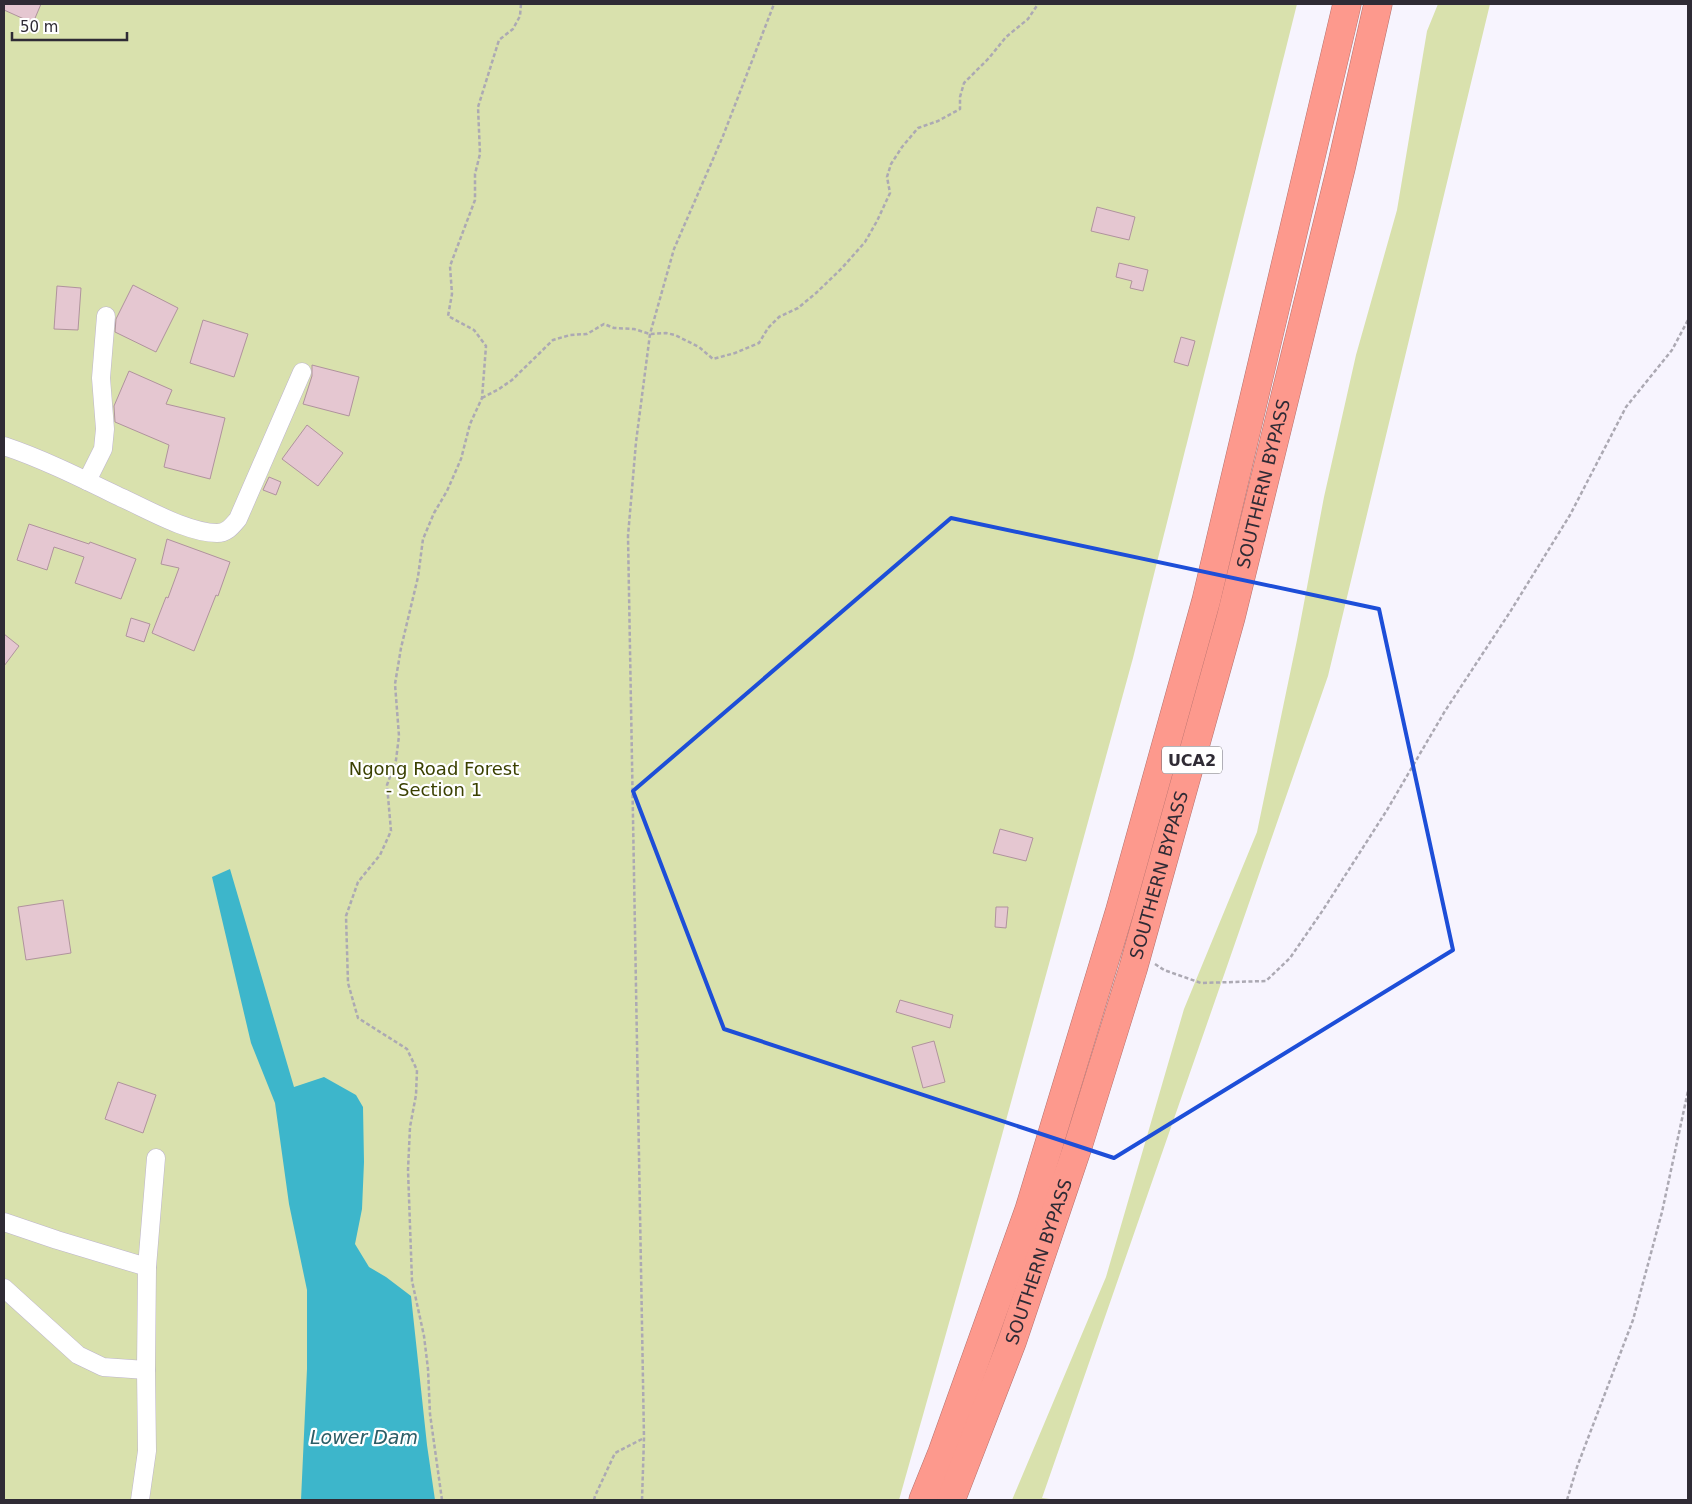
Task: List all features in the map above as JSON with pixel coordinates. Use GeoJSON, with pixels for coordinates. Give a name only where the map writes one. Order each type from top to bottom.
{"type":"FeatureCollection","features":[{"type":"Feature","properties":{"kind":"highway","name":"SOUTHERN BYPASS"},"geometry":{"type":"LineString","coordinates":[[923,1500],[942,1453],[1029,1210],[1120,910],[1206,601],[1347,4]]}},
{"type":"Feature","properties":{"kind":"highway","name":"SOUTHERN BYPASS"},"geometry":{"type":"LineString","coordinates":[[951,1500],[1012,1342],[1082,1135],[1138,950],[1232,617],[1342,168],[1378,4]]}},
{"type":"Feature","properties":{"kind":"street"},"geometry":{"type":"LineString","coordinates":[[87,481],[102,449],[105,429],[101,378],[106,316]]}},
{"type":"Feature","properties":{"kind":"street"},"geometry":{"type":"LineString","coordinates":[[4,446],[87,481],[167,519],[201,531],[218,534],[229,530],[238,519],[302,372]]}},
{"type":"Feature","properties":{"kind":"street"},"geometry":{"type":"LineString","coordinates":[[140,1500],[147,1451],[147,1267],[156,1158]]}},
{"type":"Feature","properties":{"kind":"street"},"geometry":{"type":"LineString","coordinates":[[4,1222],[147,1267]]}},
{"type":"Feature","properties":{"kind":"street"},"geometry":{"type":"LineString","coordinates":[[4,1288],[78,1355],[103,1366],[146,1370]]}},
{"type":"Feature","properties":{"kind":"path"},"geometry":{"type":"LineString","coordinates":[[442,1500],[430,1414],[424,1336],[412,1281],[408,1170],[410,1128],[416,1095],[417,1070],[408,1050],[358,1018],[348,982],[346,916],[358,882],[380,855],[391,831],[386,785],[396,760],[399,736],[395,684],[401,648],[418,577],[423,539],[461,459],[470,424],[482,398],[486,346],[474,330],[448,316],[452,294],[450,266],[475,200],[475,174],[480,154],[478,106],[500,40],[513,28],[520,16],[521,4]]}},
{"type":"Feature","properties":{"kind":"path"},"geometry":{"type":"LineString","coordinates":[[642,1500],[644,1438],[628,536],[636,442],[650,334],[674,249],[723,136],[774,4]]}},
{"type":"Feature","properties":{"kind":"path"},"geometry":{"type":"LineString","coordinates":[[482,398],[512,380],[553,340],[570,335],[587,334],[604,324],[614,328],[634,329],[650,334],[666,333],[675,335],[699,347],[714,359],[759,343],[768,328],[778,317],[798,308],[816,293],[842,268],[864,242],[890,193],[887,177],[891,164],[902,147],[918,128],[960,109],[960,97],[964,83],[989,58],[1006,37],[1028,19],[1038,4]]}},
{"type":"Feature","properties":{"kind":"path"},"geometry":{"type":"LineString","coordinates":[[1138,950],[1164,970],[1201,983],[1266,981],[1290,958],[1323,910],[1570,515],[1626,407],[1672,350],[1688,320]]}},
{"type":"Feature","properties":{"kind":"path"},"geometry":{"type":"LineString","coordinates":[[1567,1500],[1577,1467],[1633,1320],[1662,1212],[1688,1091]]}},
{"type":"Feature","properties":{"kind":"path"},"geometry":{"type":"LineString","coordinates":[[594,1500],[594,1496],[615,1453],[644,1438]]}},
{"type":"Feature","properties":{"kind":"highlighted area"},"geometry":{"type":"Polygon","coordinates":[[[951,518],[1379,609],[1453,950],[1114,1158],[724,1029],[633,791],[951,518]]]}},
{"type":"Feature","properties":{"kind":"green space","name":"Ngong Road Forest - Section 1"},"geometry":{"type":"Polygon","coordinates":[[[4,4],[1297,4],[1133,658],[999,1146],[899,1500],[4,1500],[4,4]]]}},
{"type":"Feature","properties":{"kind":"green space"},"geometry":{"type":"Polygon","coordinates":[[[1438,4],[1490,4],[1328,676],[1042,1498],[1058,1500],[1012,1500],[1106,1277],[1184,1009],[1257,832],[1297,640],[1324,497],[1356,355],[1397,210],[1427,31],[1438,4]]]}},
{"type":"Feature","properties":{"kind":"water","name":"Lower Dam"},"geometry":{"type":"Polygon","coordinates":[[[230,869],[294,1087],[324,1077],[356,1095],[363,1107],[364,1162],[362,1209],[355,1244],[369,1267],[411,1296],[427,1445],[435,1500],[301,1500],[307,1369],[307,1290],[289,1204],[275,1103],[251,1043],[212,877],[230,869]]]}},
{"type":"Feature","properties":{"kind":"building"},"geometry":{"type":"Polygon","coordinates":[[[4,4],[41,4],[33,23],[4,10],[4,4]]]}},
{"type":"Feature","properties":{"kind":"building"},"geometry":{"type":"Polygon","coordinates":[[[1097,207],[1135,217],[1129,240],[1091,231],[1097,207]]]}},
{"type":"Feature","properties":{"kind":"building"},"geometry":{"type":"Polygon","coordinates":[[[1119,263],[1148,270],[1143,291],[1130,288],[1132,281],[1116,277],[1119,263]]]}},
{"type":"Feature","properties":{"kind":"building"},"geometry":{"type":"Polygon","coordinates":[[[133,285],[178,308],[156,352],[115,332],[116,319],[133,285]]]}},
{"type":"Feature","properties":{"kind":"building"},"geometry":{"type":"Polygon","coordinates":[[[57,286],[81,288],[78,330],[54,329],[57,286]]]}},
{"type":"Feature","properties":{"kind":"building"},"geometry":{"type":"Polygon","coordinates":[[[203,320],[248,334],[234,377],[190,363],[203,320]]]}},
{"type":"Feature","properties":{"kind":"building"},"geometry":{"type":"Polygon","coordinates":[[[1181,337],[1195,341],[1188,366],[1174,362],[1181,337]]]}},
{"type":"Feature","properties":{"kind":"building"},"geometry":{"type":"Polygon","coordinates":[[[312,365],[359,377],[349,416],[303,404],[312,376],[312,365]]]}},
{"type":"Feature","properties":{"kind":"building"},"geometry":{"type":"Polygon","coordinates":[[[129,371],[172,390],[166,404],[225,418],[210,479],[164,467],[169,445],[115,422],[114,406],[129,371]]]}},
{"type":"Feature","properties":{"kind":"building"},"geometry":{"type":"Polygon","coordinates":[[[307,425],[343,453],[318,486],[282,459],[307,425]]]}},
{"type":"Feature","properties":{"kind":"building"},"geometry":{"type":"Polygon","coordinates":[[[269,477],[281,482],[276,495],[263,490],[269,477]]]}},
{"type":"Feature","properties":{"kind":"building"},"geometry":{"type":"Polygon","coordinates":[[[29,524],[89,544],[90,542],[136,559],[121,599],[75,583],[84,557],[54,547],[47,570],[17,560],[29,524]]]}},
{"type":"Feature","properties":{"kind":"building"},"geometry":{"type":"Polygon","coordinates":[[[167,539],[230,562],[218,596],[216,595],[194,651],[152,633],[179,568],[161,564],[167,539]]]}},
{"type":"Feature","properties":{"kind":"building"},"geometry":{"type":"Polygon","coordinates":[[[131,618],[150,624],[144,642],[126,636],[131,618]]]}},
{"type":"Feature","properties":{"kind":"building"},"geometry":{"type":"Polygon","coordinates":[[[4,634],[19,646],[4,666],[4,634]]]}},
{"type":"Feature","properties":{"kind":"building"},"geometry":{"type":"Polygon","coordinates":[[[1000,829],[1033,838],[1026,861],[993,853],[1000,829]]]}},
{"type":"Feature","properties":{"kind":"building"},"geometry":{"type":"Polygon","coordinates":[[[63,900],[71,953],[26,960],[18,907],[63,900]]]}},
{"type":"Feature","properties":{"kind":"building"},"geometry":{"type":"Polygon","coordinates":[[[996,907],[1008,907],[1006,928],[995,927],[996,907]]]}},
{"type":"Feature","properties":{"kind":"building"},"geometry":{"type":"Polygon","coordinates":[[[900,1000],[953,1015],[950,1028],[896,1012],[900,1000]]]}},
{"type":"Feature","properties":{"kind":"building"},"geometry":{"type":"Polygon","coordinates":[[[934,1041],[945,1082],[923,1088],[912,1047],[934,1041]]]}},
{"type":"Feature","properties":{"kind":"building"},"geometry":{"type":"Polygon","coordinates":[[[118,1082],[156,1095],[143,1133],[105,1119],[118,1082]]]}}]}
